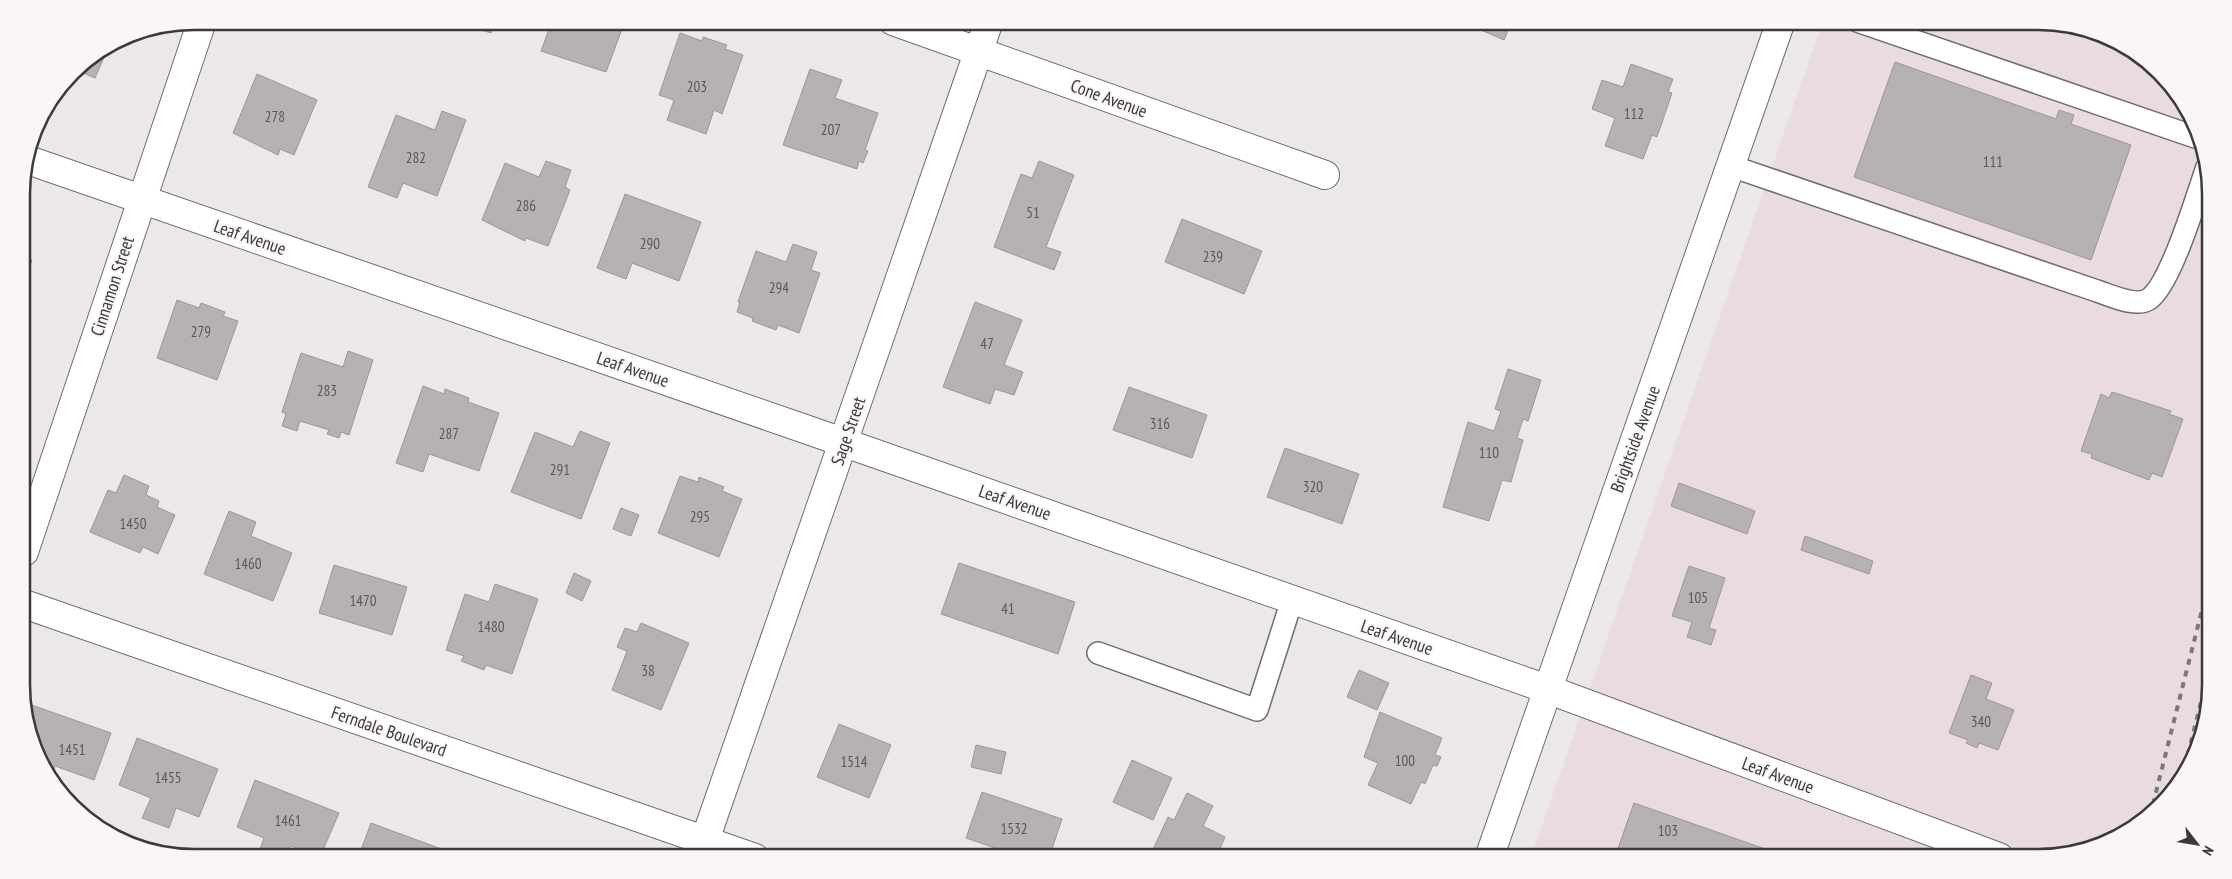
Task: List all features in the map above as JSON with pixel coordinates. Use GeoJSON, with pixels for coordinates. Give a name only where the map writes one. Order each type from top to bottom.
{"type":"FeatureCollection","features":[{"type":"Feature","properties":{"kind":"street","name":"Cinnamon Street"},"geometry":{"type":"LineString","coordinates":[[30,534],[199,30]]}},
{"type":"Feature","properties":{"kind":"street","name":"Cone Avenue"},"geometry":{"type":"LineString","coordinates":[[919,30],[1325,175]]}},
{"type":"Feature","properties":{"kind":"street","name":"Sage Street"},"geometry":{"type":"LineString","coordinates":[[705,840],[845,443],[896,287],[986,30]]}},
{"type":"Feature","properties":{"kind":"street","name":"Brightside Avenue"},"geometry":{"type":"LineString","coordinates":[[1492,849],[1778,30]]}},
{"type":"Feature","properties":{"kind":"street","name":"Leaf Avenue"},"geometry":{"type":"LineString","coordinates":[[33,162],[1547,689],[1977,849]]}},
{"type":"Feature","properties":{"kind":"street","name":"Ferndale Boulevard"},"geometry":{"type":"LineString","coordinates":[[30,606],[730,849]]}},
{"type":"Feature","properties":{"kind":"lane"},"geometry":{"type":"LineString","coordinates":[[1883,30],[2191,136]]}},
{"type":"Feature","properties":{"kind":"lane"},"geometry":{"type":"LineString","coordinates":[[1731,166],[2097,291],[2137,302],[2149,299],[2166,277],[2201,182]]}},
{"type":"Feature","properties":{"kind":"lane"},"geometry":{"type":"LineString","coordinates":[[1098,653],[1257,710],[1292,600]]}},
{"type":"Feature","properties":{"kind":"shaded area"},"geometry":{"type":"Polygon","coordinates":[[[1820,30],[2049,30],[2091,39],[2111,47],[2138,64],[2168,94],[2190,131],[2201,172],[2202,194],[2201,707],[2193,738],[2185,758],[2168,785],[2138,815],[2111,832],[2070,846],[2049,849],[1534,849],[1820,30]]]}},
{"type":"Feature","properties":{"kind":"building"},"geometry":{"type":"Polygon","coordinates":[[[481,30],[492,30],[491,33],[481,30]]]}},
{"type":"Feature","properties":{"kind":"building"},"geometry":{"type":"Polygon","coordinates":[[[549,30],[622,30],[606,72],[541,51],[549,30]]]}},
{"type":"Feature","properties":{"kind":"building"},"geometry":{"type":"Polygon","coordinates":[[[1481,30],[1508,30],[1504,40],[1481,30]]]}},
{"type":"Feature","properties":{"kind":"building"},"geometry":{"type":"Polygon","coordinates":[[[680,33],[702,41],[703,37],[727,45],[725,49],[743,55],[722,114],[714,110],[706,134],[667,120],[674,100],[659,95],[680,33]]]}},
{"type":"Feature","properties":{"kind":"building"},"geometry":{"type":"Polygon","coordinates":[[[104,57],[95,78],[84,73],[104,57]]]}},
{"type":"Feature","properties":{"kind":"building"},"geometry":{"type":"Polygon","coordinates":[[[1895,62],[2056,119],[2059,110],[2074,115],[2071,124],[2131,145],[2091,260],[1854,177],[1895,62]]]}},
{"type":"Feature","properties":{"kind":"building"},"geometry":{"type":"Polygon","coordinates":[[[1631,64],[1673,79],[1668,92],[1672,93],[1657,137],[1652,135],[1643,159],[1605,146],[1615,118],[1592,109],[1602,80],[1623,87],[1631,64]]]}},
{"type":"Feature","properties":{"kind":"building"},"geometry":{"type":"Polygon","coordinates":[[[810,69],[842,80],[835,98],[878,113],[865,150],[868,151],[863,163],[859,161],[857,169],[783,145],[810,69]]]}},
{"type":"Feature","properties":{"kind":"building"},"geometry":{"type":"Polygon","coordinates":[[[257,74],[317,100],[294,155],[280,149],[278,155],[233,133],[257,74]]]}},
{"type":"Feature","properties":{"kind":"building"},"geometry":{"type":"Polygon","coordinates":[[[442,111],[466,120],[437,196],[403,183],[397,198],[368,187],[396,115],[435,130],[442,111]]]}},
{"type":"Feature","properties":{"kind":"building"},"geometry":{"type":"Polygon","coordinates":[[[546,161],[571,170],[565,187],[570,190],[548,246],[526,238],[525,241],[482,220],[505,163],[539,177],[546,161]]]}},
{"type":"Feature","properties":{"kind":"building"},"geometry":{"type":"Polygon","coordinates":[[[1039,161],[1074,175],[1046,247],[1061,252],[1054,270],[994,247],[1021,174],[1032,178],[1039,161]]]}},
{"type":"Feature","properties":{"kind":"building"},"geometry":{"type":"Polygon","coordinates":[[[625,194],[701,222],[679,281],[632,263],[626,279],[597,268],[625,194]]]}},
{"type":"Feature","properties":{"kind":"building"},"geometry":{"type":"Polygon","coordinates":[[[1182,219],[1262,251],[1244,294],[1165,262],[1182,219]]]}},
{"type":"Feature","properties":{"kind":"building"},"geometry":{"type":"Polygon","coordinates":[[[793,244],[817,252],[811,270],[820,273],[799,333],[778,325],[776,330],[752,321],[753,318],[737,312],[740,302],[738,302],[756,251],[786,262],[793,244]]]}},
{"type":"Feature","properties":{"kind":"building"},"geometry":{"type":"Polygon","coordinates":[[[177,300],[199,308],[201,303],[225,312],[223,316],[238,321],[217,380],[157,358],[177,300]]]}},
{"type":"Feature","properties":{"kind":"building"},"geometry":{"type":"Polygon","coordinates":[[[975,302],[1022,320],[1004,365],[1023,372],[1014,395],[995,389],[990,404],[943,387],[975,302]]]}},
{"type":"Feature","properties":{"kind":"building"},"geometry":{"type":"Polygon","coordinates":[[[348,351],[373,360],[349,435],[341,432],[339,438],[327,434],[329,430],[300,421],[297,431],[282,426],[286,414],[282,412],[301,353],[343,367],[348,351]]]}},
{"type":"Feature","properties":{"kind":"building"},"geometry":{"type":"Polygon","coordinates":[[[1508,369],[1541,380],[1528,421],[1523,419],[1517,438],[1523,440],[1511,482],[1502,480],[1489,521],[1443,507],[1468,422],[1494,431],[1501,411],[1495,409],[1508,369]]]}},
{"type":"Feature","properties":{"kind":"building"},"geometry":{"type":"Polygon","coordinates":[[[423,386],[444,394],[445,389],[469,398],[468,402],[499,413],[479,471],[429,454],[423,472],[396,463],[423,386]]]}},
{"type":"Feature","properties":{"kind":"building"},"geometry":{"type":"Polygon","coordinates":[[[1129,387],[1207,415],[1192,458],[1113,430],[1129,387]]]}},
{"type":"Feature","properties":{"kind":"building"},"geometry":{"type":"Polygon","coordinates":[[[2112,392],[2171,411],[2169,414],[2183,419],[2162,477],[2152,473],[2149,480],[2091,458],[2092,454],[2081,451],[2101,394],[2109,398],[2112,392]]]}},
{"type":"Feature","properties":{"kind":"building"},"geometry":{"type":"Polygon","coordinates":[[[580,431],[610,443],[581,519],[511,492],[535,432],[573,447],[580,431]]]}},
{"type":"Feature","properties":{"kind":"building"},"geometry":{"type":"Polygon","coordinates":[[[1285,448],[1359,474],[1342,524],[1267,497],[1285,448]]]}},
{"type":"Feature","properties":{"kind":"building"},"geometry":{"type":"Polygon","coordinates":[[[124,475],[149,486],[146,495],[159,501],[157,507],[175,515],[158,554],[143,547],[140,553],[90,532],[108,490],[116,493],[124,475]]]}},
{"type":"Feature","properties":{"kind":"building"},"geometry":{"type":"Polygon","coordinates":[[[680,476],[698,482],[699,477],[724,487],[722,491],[742,499],[719,557],[658,533],[680,476]]]}},
{"type":"Feature","properties":{"kind":"building"},"geometry":{"type":"Polygon","coordinates":[[[1679,483],[1755,511],[1747,534],[1671,506],[1679,483]]]}},
{"type":"Feature","properties":{"kind":"building"},"geometry":{"type":"Polygon","coordinates":[[[621,508],[639,515],[631,536],[613,529],[621,508]]]}},
{"type":"Feature","properties":{"kind":"building"},"geometry":{"type":"Polygon","coordinates":[[[229,511],[256,522],[251,536],[292,553],[273,601],[204,574],[229,511]]]}},
{"type":"Feature","properties":{"kind":"building"},"geometry":{"type":"Polygon","coordinates":[[[1805,536],[1873,561],[1869,574],[1801,550],[1805,536]]]}},
{"type":"Feature","properties":{"kind":"building"},"geometry":{"type":"Polygon","coordinates":[[[959,563],[1075,602],[1058,654],[941,614],[959,563]]]}},
{"type":"Feature","properties":{"kind":"building"},"geometry":{"type":"Polygon","coordinates":[[[334,565],[407,587],[392,635],[319,613],[334,565]]]}},
{"type":"Feature","properties":{"kind":"building"},"geometry":{"type":"Polygon","coordinates":[[[1689,566],[1725,578],[1709,628],[1716,630],[1711,645],[1687,637],[1692,622],[1672,616],[1689,566]]]}},
{"type":"Feature","properties":{"kind":"building"},"geometry":{"type":"Polygon","coordinates":[[[574,573],[591,581],[582,601],[566,593],[574,573]]]}},
{"type":"Feature","properties":{"kind":"building"},"geometry":{"type":"Polygon","coordinates":[[[495,584],[538,599],[512,674],[486,665],[484,670],[461,661],[464,656],[446,650],[465,594],[489,602],[495,584]]]}},
{"type":"Feature","properties":{"kind":"building"},"geometry":{"type":"Polygon","coordinates":[[[641,623],[689,643],[661,710],[612,690],[627,651],[617,647],[625,628],[637,632],[641,623]]]}},
{"type":"Feature","properties":{"kind":"building"},"geometry":{"type":"Polygon","coordinates":[[[1359,670],[1389,683],[1377,710],[1347,697],[1359,670]]]}},
{"type":"Feature","properties":{"kind":"building"},"geometry":{"type":"Polygon","coordinates":[[[1971,675],[1992,683],[1986,699],[2014,710],[1998,750],[1979,743],[1977,748],[1966,743],[1968,740],[1949,733],[1971,675]]]}},
{"type":"Feature","properties":{"kind":"building"},"geometry":{"type":"Polygon","coordinates":[[[31,705],[111,733],[94,780],[55,766],[54,769],[39,738],[31,705]]]}},
{"type":"Feature","properties":{"kind":"building"},"geometry":{"type":"Polygon","coordinates":[[[1380,712],[1442,738],[1435,755],[1441,757],[1437,766],[1433,765],[1425,784],[1421,782],[1411,804],[1368,785],[1378,763],[1364,757],[1380,712]]]}},
{"type":"Feature","properties":{"kind":"building"},"geometry":{"type":"Polygon","coordinates":[[[839,724],[891,745],[869,798],[817,777],[839,724]]]}},
{"type":"Feature","properties":{"kind":"building"},"geometry":{"type":"Polygon","coordinates":[[[137,738],[218,769],[199,817],[176,808],[169,828],[142,818],[151,798],[119,785],[137,738]]]}},
{"type":"Feature","properties":{"kind":"building"},"geometry":{"type":"Polygon","coordinates":[[[976,745],[1006,752],[1001,774],[971,767],[976,745]]]}},
{"type":"Feature","properties":{"kind":"building"},"geometry":{"type":"Polygon","coordinates":[[[1132,760],[1172,778],[1153,820],[1113,802],[1132,760]]]}},
{"type":"Feature","properties":{"kind":"building"},"geometry":{"type":"Polygon","coordinates":[[[255,780],[339,813],[323,849],[299,849],[291,846],[290,849],[260,849],[264,838],[237,827],[255,780]]]}},
{"type":"Feature","properties":{"kind":"building"},"geometry":{"type":"Polygon","coordinates":[[[982,792],[1062,819],[1052,849],[998,849],[966,838],[982,792]]]}},
{"type":"Feature","properties":{"kind":"building"},"geometry":{"type":"Polygon","coordinates":[[[1187,793],[1213,806],[1203,826],[1225,837],[1220,849],[1153,849],[1168,817],[1174,820],[1187,793]]]}},
{"type":"Feature","properties":{"kind":"building"},"geometry":{"type":"Polygon","coordinates":[[[1634,803],[1765,849],[1618,849],[1634,803]]]}},
{"type":"Feature","properties":{"kind":"building"},"geometry":{"type":"Polygon","coordinates":[[[371,823],[441,849],[361,849],[371,823]]]}},
{"type":"Feature","properties":{"kind":"railway"},"geometry":{"type":"LineString","coordinates":[[2154,801],[2202,610]]}},
{"type":"Feature","properties":{"kind":"railway"},"geometry":{"type":"LineString","coordinates":[[2190,745],[2201,701]]}}]}
